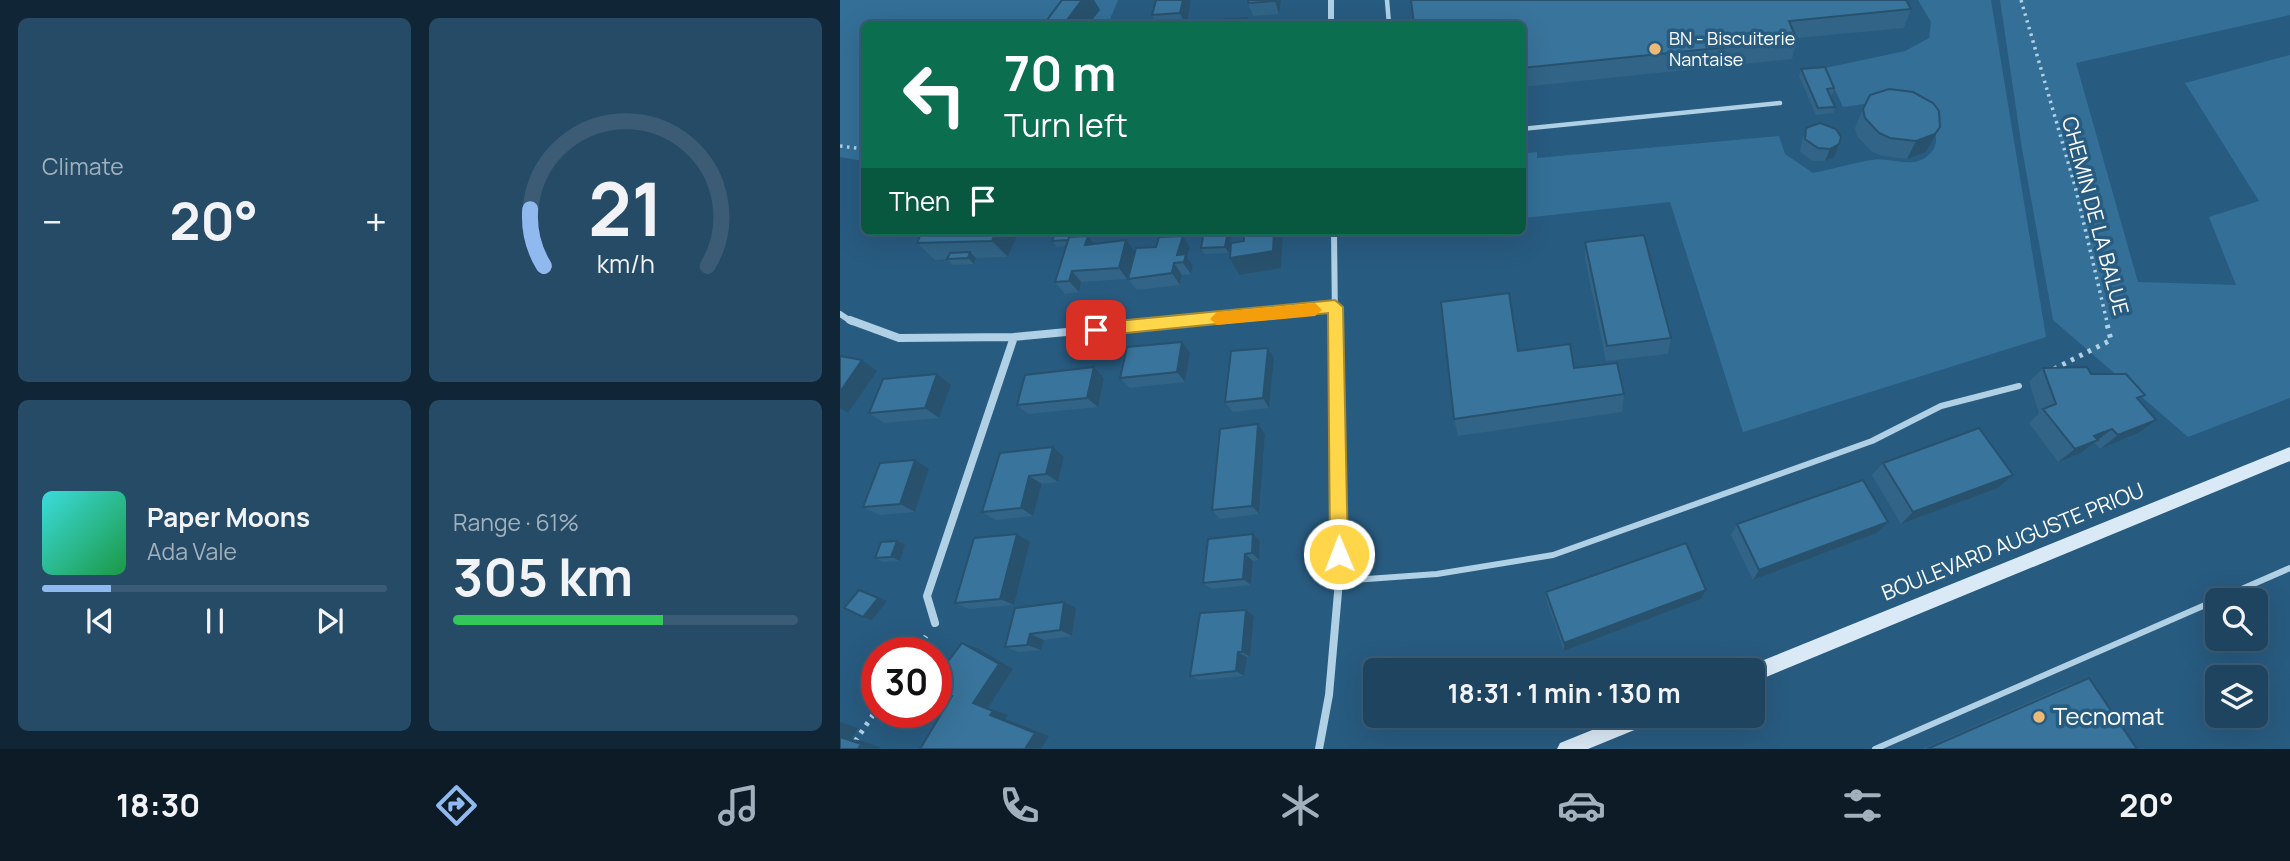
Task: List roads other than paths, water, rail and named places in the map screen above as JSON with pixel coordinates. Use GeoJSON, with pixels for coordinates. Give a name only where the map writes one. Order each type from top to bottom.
{"type":"FeatureCollection","features":[{"type":"Feature","properties":{"kind":"main road","name":"BOULEVARD AUGUSTE PRIOU"},"geometry":{"type":"LineString","coordinates":[[1765,669],[2290,454]]}},
{"type":"Feature","properties":{"kind":"main road"},"geometry":{"type":"LineString","coordinates":[[1566,749],[1618,728]]}},
{"type":"Feature","properties":{"kind":"street"},"geometry":{"type":"LineString","coordinates":[[1331,0],[1331,21]]}},
{"type":"Feature","properties":{"kind":"street"},"geometry":{"type":"LineString","coordinates":[[1319,749],[1329,695],[1339,581],[1334,235]]}},
{"type":"Feature","properties":{"kind":"street"},"geometry":{"type":"LineString","coordinates":[[840,314],[857,325],[900,338],[1014,337],[1335,307]]}},
{"type":"Feature","properties":{"kind":"street"},"geometry":{"type":"LineString","coordinates":[[935,623],[927,596],[1014,337]]}},
{"type":"Feature","properties":{"kind":"lane"},"geometry":{"type":"LineString","coordinates":[[1387,0],[1389,21]]}},
{"type":"Feature","properties":{"kind":"lane"},"geometry":{"type":"LineString","coordinates":[[1526,129],[1780,103]]}},
{"type":"Feature","properties":{"kind":"lane"},"geometry":{"type":"LineString","coordinates":[[1339,581],[1437,574],[1553,555],[1872,441],[1941,406],[2019,387]]}},
{"type":"Feature","properties":{"kind":"lane"},"geometry":{"type":"LineString","coordinates":[[1875,749],[2290,568]]}},
{"type":"Feature","properties":{"kind":"place","name":"BN - Biscuiterie Nantaise"},"geometry":{"type":"Point","coordinates":[1655,49]}},
{"type":"Feature","properties":{"kind":"place","name":"Tecnomat"},"geometry":{"type":"Point","coordinates":[2039,717]}}]}
